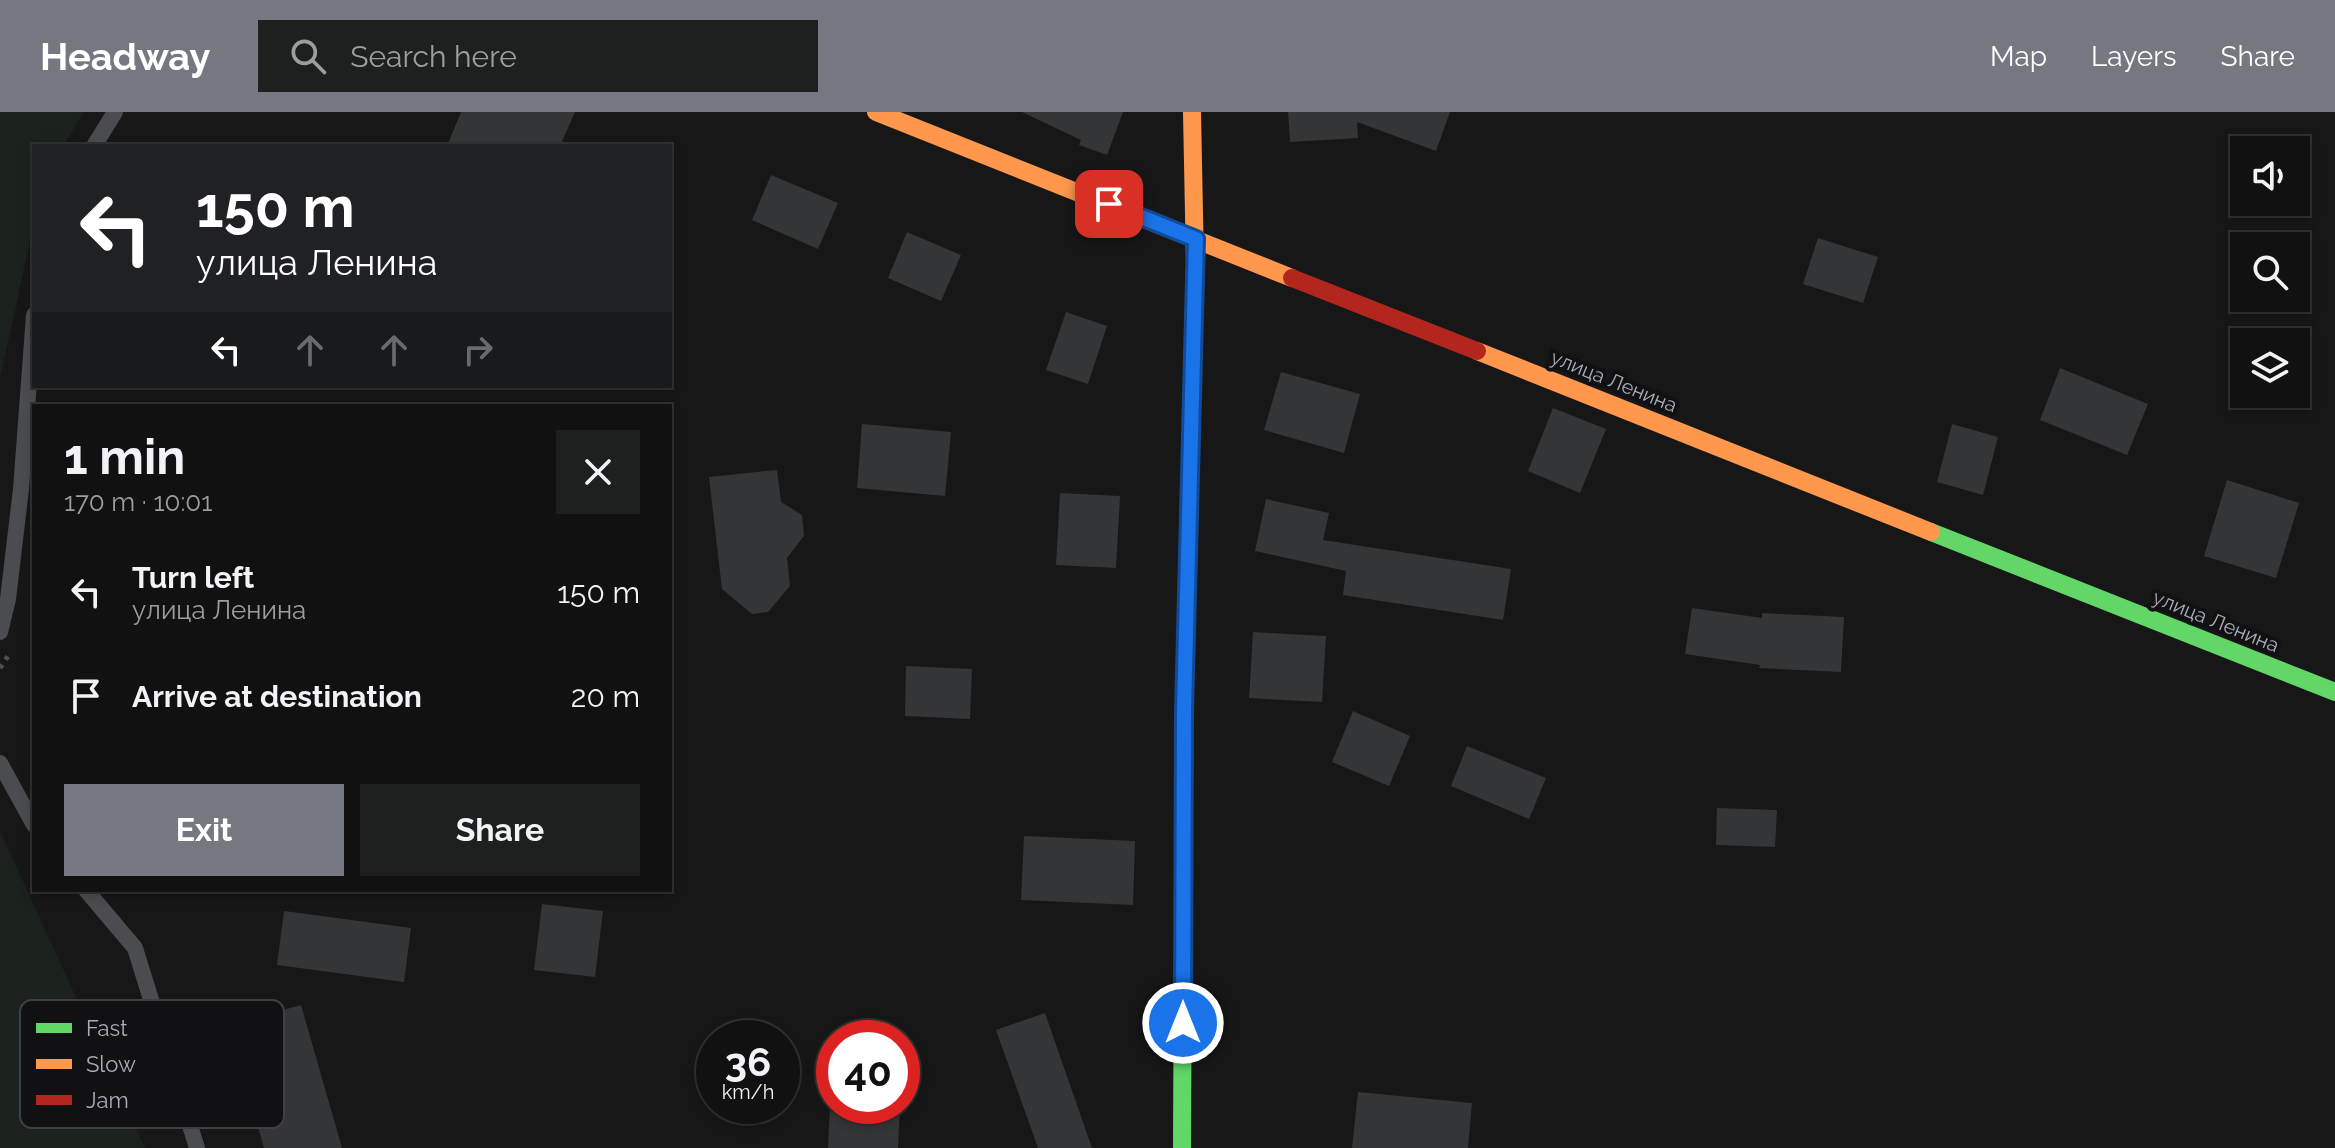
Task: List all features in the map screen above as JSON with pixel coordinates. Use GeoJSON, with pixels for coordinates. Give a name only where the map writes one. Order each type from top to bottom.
{"type":"FeatureCollection","features":[{"type":"Feature","properties":{"kind":"street","name":"улица Ленина"},"geometry":{"type":"LineString","coordinates":[[876,112],[2335,692]]}},
{"type":"Feature","properties":{"kind":"street"},"geometry":{"type":"LineString","coordinates":[[1182,1148],[1184,711],[1196,239],[1192,112]]}},
{"type":"Feature","properties":{"kind":"lane"},"geometry":{"type":"LineString","coordinates":[[95,144],[115,112]]}},
{"type":"Feature","properties":{"kind":"lane"},"geometry":{"type":"LineString","coordinates":[[0,632],[8,599],[21,489],[32,342]]}},
{"type":"Feature","properties":{"kind":"lane"},"geometry":{"type":"LineString","coordinates":[[0,763],[32,821]]}},
{"type":"Feature","properties":{"kind":"lane"},"geometry":{"type":"LineString","coordinates":[[88,892],[135,948],[151,1000]]}},
{"type":"Feature","properties":{"kind":"lane"},"geometry":{"type":"LineString","coordinates":[[191,1128],[197,1148]]}},
{"type":"Feature","properties":{"kind":"shaded area"},"geometry":{"type":"Polygon","coordinates":[[[0,112],[84,112],[64,144],[32,144],[32,233],[0,378],[0,112]]]}},
{"type":"Feature","properties":{"kind":"shaded area"},"geometry":{"type":"Polygon","coordinates":[[[0,831],[77,1000],[20,1000],[20,1128],[136,1128],[145,1148],[0,1148],[0,831]]]}},
{"type":"Feature","properties":{"kind":"building"},"geometry":{"type":"Polygon","coordinates":[[[461,112],[575,112],[561,144],[448,144],[461,112]]]}},
{"type":"Feature","properties":{"kind":"building"},"geometry":{"type":"Polygon","coordinates":[[[1022,112],[1123,112],[1107,155],[1079,145],[1081,140],[1022,112]]]}},
{"type":"Feature","properties":{"kind":"building"},"geometry":{"type":"Polygon","coordinates":[[[1288,112],[1450,112],[1436,151],[1357,122],[1358,138],[1290,142],[1288,112]]]}},
{"type":"Feature","properties":{"kind":"building"},"geometry":{"type":"Polygon","coordinates":[[[771,175],[838,203],[818,249],[752,220],[771,175]]]}},
{"type":"Feature","properties":{"kind":"building"},"geometry":{"type":"Polygon","coordinates":[[[907,232],[961,255],[941,301],[888,278],[907,232]]]}},
{"type":"Feature","properties":{"kind":"building"},"geometry":{"type":"Polygon","coordinates":[[[1818,238],[1878,257],[1863,303],[1803,284],[1818,238]]]}},
{"type":"Feature","properties":{"kind":"building"},"geometry":{"type":"Polygon","coordinates":[[[1066,312],[1107,326],[1088,384],[1046,370],[1066,312]]]}},
{"type":"Feature","properties":{"kind":"building"},"geometry":{"type":"Polygon","coordinates":[[[2060,368],[2148,404],[2127,455],[2040,420],[2060,368]]]}},
{"type":"Feature","properties":{"kind":"building"},"geometry":{"type":"Polygon","coordinates":[[[1281,372],[1360,394],[1344,453],[1264,430],[1281,372]]]}},
{"type":"Feature","properties":{"kind":"building"},"geometry":{"type":"Polygon","coordinates":[[[1553,408],[1606,429],[1580,493],[1528,471],[1553,408]]]}},
{"type":"Feature","properties":{"kind":"building"},"geometry":{"type":"Polygon","coordinates":[[[862,424],[951,432],[945,496],[857,488],[862,424]]]}},
{"type":"Feature","properties":{"kind":"building"},"geometry":{"type":"Polygon","coordinates":[[[1952,424],[1998,437],[1983,495],[1937,482],[1952,424]]]}},
{"type":"Feature","properties":{"kind":"building"},"geometry":{"type":"Polygon","coordinates":[[[777,470],[781,502],[802,515],[804,536],[787,558],[790,586],[768,612],[752,614],[722,589],[709,477],[777,470]]]}},
{"type":"Feature","properties":{"kind":"building"},"geometry":{"type":"Polygon","coordinates":[[[2227,480],[2299,503],[2276,578],[2204,556],[2227,480]]]}},
{"type":"Feature","properties":{"kind":"building"},"geometry":{"type":"Polygon","coordinates":[[[1060,493],[1120,496],[1116,568],[1056,565],[1060,493]]]}},
{"type":"Feature","properties":{"kind":"building"},"geometry":{"type":"Polygon","coordinates":[[[1266,499],[1329,513],[1323,540],[1511,569],[1503,620],[1343,595],[1346,571],[1255,551],[1266,499]]]}},
{"type":"Feature","properties":{"kind":"building"},"geometry":{"type":"Polygon","coordinates":[[[1692,608],[1762,618],[1762,613],[1844,617],[1841,672],[1759,668],[1760,665],[1685,654],[1692,608]]]}},
{"type":"Feature","properties":{"kind":"building"},"geometry":{"type":"Polygon","coordinates":[[[1253,632],[1326,636],[1322,702],[1249,698],[1253,632]]]}},
{"type":"Feature","properties":{"kind":"building"},"geometry":{"type":"Polygon","coordinates":[[[906,666],[972,669],[970,719],[905,716],[906,666]]]}},
{"type":"Feature","properties":{"kind":"building"},"geometry":{"type":"Polygon","coordinates":[[[1353,711],[1410,736],[1389,786],[1332,762],[1353,711]]]}},
{"type":"Feature","properties":{"kind":"building"},"geometry":{"type":"Polygon","coordinates":[[[1467,746],[1546,778],[1529,819],[1451,786],[1467,746]]]}},
{"type":"Feature","properties":{"kind":"building"},"geometry":{"type":"Polygon","coordinates":[[[1717,808],[1777,810],[1775,847],[1716,845],[1717,808]]]}},
{"type":"Feature","properties":{"kind":"building"},"geometry":{"type":"Polygon","coordinates":[[[1024,836],[1135,841],[1133,905],[1021,900],[1024,836]]]}},
{"type":"Feature","properties":{"kind":"building"},"geometry":{"type":"Polygon","coordinates":[[[542,904],[603,911],[595,977],[534,970],[542,904]]]}},
{"type":"Feature","properties":{"kind":"building"},"geometry":{"type":"Polygon","coordinates":[[[284,911],[411,928],[404,982],[277,965],[284,911]]]}},
{"type":"Feature","properties":{"kind":"building"},"geometry":{"type":"Polygon","coordinates":[[[301,1005],[342,1148],[264,1148],[258,1128],[284,1128],[284,1010],[301,1005]]]}},
{"type":"Feature","properties":{"kind":"building"},"geometry":{"type":"Polygon","coordinates":[[[1045,1013],[1092,1148],[1038,1148],[996,1030],[1045,1013]]]}},
{"type":"Feature","properties":{"kind":"building"},"geometry":{"type":"Polygon","coordinates":[[[1358,1092],[1472,1103],[1468,1148],[1352,1148],[1358,1092]]]}},
{"type":"Feature","properties":{"kind":"building"},"geometry":{"type":"Polygon","coordinates":[[[829,1124],[899,1124],[898,1148],[828,1148],[829,1124]]]}},
{"type":"Feature","properties":{"kind":"traffic: fast"},"geometry":{"type":"LineString","coordinates":[[1182,1148],[1184,711],[1195,265]]}},
{"type":"Feature","properties":{"kind":"traffic: fast"},"geometry":{"type":"LineString","coordinates":[[1931,532],[2335,692]]}},
{"type":"Feature","properties":{"kind":"traffic: slow"},"geometry":{"type":"LineString","coordinates":[[876,112],[1292,278]]}},
{"type":"Feature","properties":{"kind":"traffic: slow"},"geometry":{"type":"LineString","coordinates":[[1192,112],[1195,265]]}},
{"type":"Feature","properties":{"kind":"traffic: slow"},"geometry":{"type":"LineString","coordinates":[[1477,351],[1931,532]]}},
{"type":"Feature","properties":{"kind":"traffic: jam"},"geometry":{"type":"LineString","coordinates":[[1292,278],[1477,351]]}},
{"type":"Feature","properties":{"kind":"route"},"geometry":{"type":"LineString","coordinates":[[1109,204],[1196,239],[1184,711],[1183,1023]]}}]}
